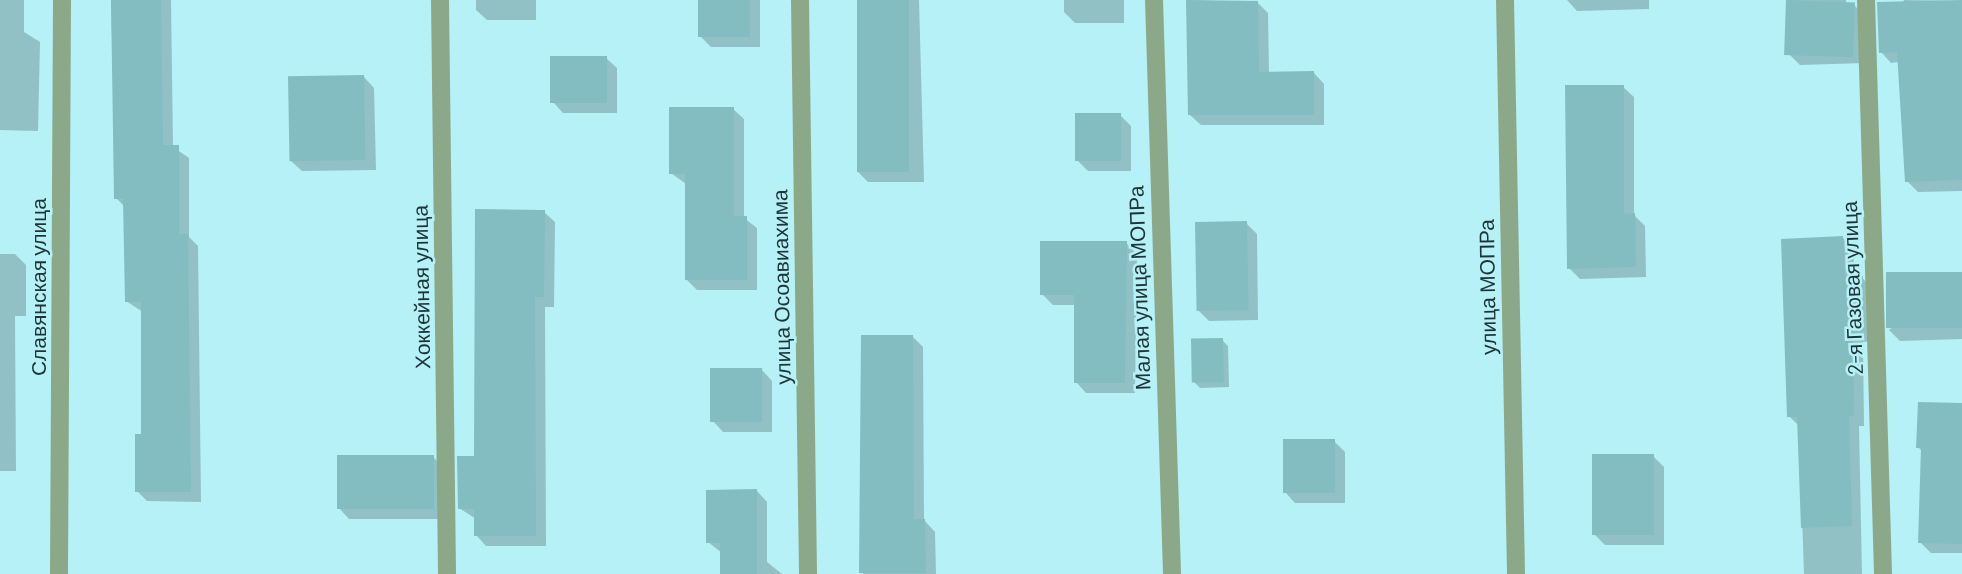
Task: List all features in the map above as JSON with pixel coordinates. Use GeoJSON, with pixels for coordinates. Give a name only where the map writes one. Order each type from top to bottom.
{"type":"FeatureCollection","features":[{"type":"Feature","properties":{"kind":"street","name":"Славянская улица"},"geometry":{"type":"LineString","coordinates":[[59,574],[62,0]]}},
{"type":"Feature","properties":{"kind":"street","name":"Хоккейная улица"},"geometry":{"type":"LineString","coordinates":[[440,0],[447,574]]}},
{"type":"Feature","properties":{"kind":"street","name":"улица Осоавиахима"},"geometry":{"type":"LineString","coordinates":[[800,0],[808,574]]}},
{"type":"Feature","properties":{"kind":"street","name":"Малая улица МОПРа"},"geometry":{"type":"LineString","coordinates":[[1154,0],[1171,574]]}},
{"type":"Feature","properties":{"kind":"street","name":"улица МОПРа"},"geometry":{"type":"LineString","coordinates":[[1505,0],[1516,574]]}},
{"type":"Feature","properties":{"kind":"street","name":"2-я Газовая улица"},"geometry":{"type":"LineString","coordinates":[[1866,0],[1883,574]]}},
{"type":"Feature","properties":{"kind":"building"},"geometry":{"type":"Polygon","coordinates":[[[111,0],[161,0],[163,145],[179,145],[179,234],[188,234],[191,492],[135,492],[135,434],[141,434],[141,302],[125,302],[123,199],[114,199],[111,0]]]}},
{"type":"Feature","properties":{"kind":"building"},"geometry":{"type":"Polygon","coordinates":[[[698,0],[750,0],[750,37],[698,37],[698,0]]]}},
{"type":"Feature","properties":{"kind":"building"},"geometry":{"type":"Polygon","coordinates":[[[857,0],[909,0],[909,172],[857,172],[857,0]]]}},
{"type":"Feature","properties":{"kind":"building"},"geometry":{"type":"Polygon","coordinates":[[[1186,0],[1258,1],[1259,72],[1314,71],[1314,115],[1188,115],[1186,0]]]}},
{"type":"Feature","properties":{"kind":"building"},"geometry":{"type":"Polygon","coordinates":[[[1786,0],[1855,2],[1853,57],[1784,55],[1786,0]]]}},
{"type":"Feature","properties":{"kind":"building"},"geometry":{"type":"Polygon","coordinates":[[[1962,0],[1962,180],[1905,182],[1897,52],[1879,53],[1877,2],[1962,0]]]}},
{"type":"Feature","properties":{"kind":"building"},"geometry":{"type":"Polygon","coordinates":[[[550,56],[607,56],[607,103],[550,103],[550,56]]]}},
{"type":"Feature","properties":{"kind":"building"},"geometry":{"type":"Polygon","coordinates":[[[364,75],[365,160],[289,161],[288,76],[364,75]]]}},
{"type":"Feature","properties":{"kind":"building"},"geometry":{"type":"Polygon","coordinates":[[[1565,85],[1624,85],[1624,214],[1635,213],[1636,267],[1567,269],[1565,85]]]}},
{"type":"Feature","properties":{"kind":"building"},"geometry":{"type":"Polygon","coordinates":[[[669,107],[734,107],[734,216],[747,216],[747,280],[685,280],[685,174],[669,174],[669,107]]]}},
{"type":"Feature","properties":{"kind":"building"},"geometry":{"type":"Polygon","coordinates":[[[1075,113],[1121,113],[1121,161],[1075,161],[1075,113]]]}},
{"type":"Feature","properties":{"kind":"building"},"geometry":{"type":"Polygon","coordinates":[[[475,209],[545,210],[544,297],[535,297],[536,536],[474,536],[474,509],[458,509],[457,456],[474,456],[475,209]]]}},
{"type":"Feature","properties":{"kind":"building"},"geometry":{"type":"Polygon","coordinates":[[[1247,221],[1249,310],[1197,311],[1195,222],[1247,221]]]}},
{"type":"Feature","properties":{"kind":"building"},"geometry":{"type":"Polygon","coordinates":[[[1843,236],[1845,276],[1863,276],[1864,331],[1853,332],[1854,416],[1849,416],[1852,526],[1801,528],[1797,417],[1787,417],[1781,239],[1843,236]]]}},
{"type":"Feature","properties":{"kind":"building"},"geometry":{"type":"Polygon","coordinates":[[[1040,241],[1127,241],[1125,383],[1074,383],[1074,295],[1040,295],[1040,241]]]}},
{"type":"Feature","properties":{"kind":"building"},"geometry":{"type":"Polygon","coordinates":[[[1886,272],[1962,272],[1962,328],[1886,328],[1886,272]]]}},
{"type":"Feature","properties":{"kind":"building"},"geometry":{"type":"Polygon","coordinates":[[[861,335],[913,335],[914,519],[925,519],[926,573],[859,573],[861,335]]]}},
{"type":"Feature","properties":{"kind":"building"},"geometry":{"type":"Polygon","coordinates":[[[1223,338],[1224,382],[1192,383],[1191,339],[1223,338]]]}},
{"type":"Feature","properties":{"kind":"building"},"geometry":{"type":"Polygon","coordinates":[[[710,368],[762,368],[762,422],[710,422],[710,368]]]}},
{"type":"Feature","properties":{"kind":"building"},"geometry":{"type":"Polygon","coordinates":[[[1918,402],[1962,403],[1962,544],[1918,543],[1921,448],[1916,448],[1918,402]]]}},
{"type":"Feature","properties":{"kind":"building"},"geometry":{"type":"Polygon","coordinates":[[[1283,439],[1335,439],[1335,493],[1283,493],[1283,439]]]}},
{"type":"Feature","properties":{"kind":"building"},"geometry":{"type":"Polygon","coordinates":[[[1592,454],[1654,454],[1654,535],[1592,535],[1592,454]]]}},
{"type":"Feature","properties":{"kind":"building"},"geometry":{"type":"Polygon","coordinates":[[[337,455],[434,455],[434,509],[337,509],[337,455]]]}},
{"type":"Feature","properties":{"kind":"building"},"geometry":{"type":"Polygon","coordinates":[[[757,489],[757,574],[720,574],[720,543],[706,543],[706,490],[757,489]]]}}]}
